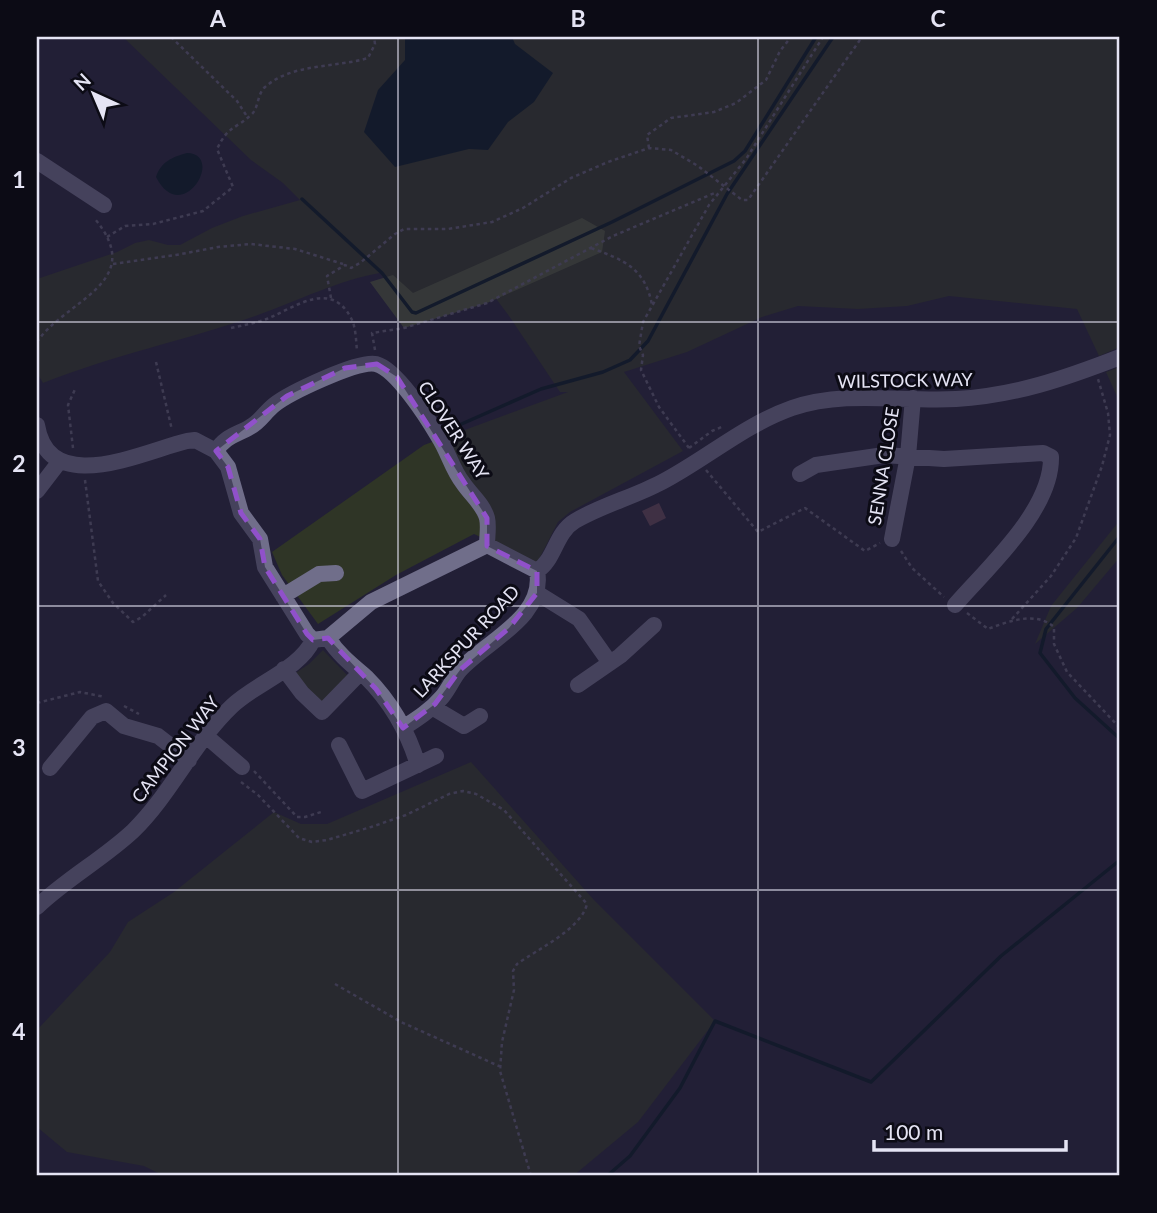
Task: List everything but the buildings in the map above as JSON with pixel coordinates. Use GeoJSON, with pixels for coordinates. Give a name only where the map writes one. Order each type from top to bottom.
{"type":"FeatureCollection","features":[{"type":"Feature","properties":{"kind":"street"},"geometry":{"type":"LineString","coordinates":[[37,161],[99,212]]}},
{"type":"Feature","properties":{"kind":"street","name":"WILSTOCK WAY"},"geometry":{"type":"LineString","coordinates":[[699,461],[749,428],[791,408],[843,398],[878,396],[955,399],[1008,393],[1061,380],[1120,357]]}},
{"type":"Feature","properties":{"kind":"street"},"geometry":{"type":"LineString","coordinates":[[216,450],[228,437],[248,429],[287,396],[345,368],[377,364]]}},
{"type":"Feature","properties":{"kind":"street","name":"CLOVER WAY"},"geometry":{"type":"LineString","coordinates":[[377,364],[397,377],[439,437],[462,482],[478,501],[487,518],[487,545]]}},
{"type":"Feature","properties":{"kind":"street","name":"SENNA CLOSE"},"geometry":{"type":"LineString","coordinates":[[892,539],[908,456],[913,398]]}},
{"type":"Feature","properties":{"kind":"street"},"geometry":{"type":"LineString","coordinates":[[37,425],[39,439],[45,448],[60,461],[83,465],[129,459],[176,443],[195,440],[216,450],[228,467],[242,513],[260,539],[265,567],[307,634],[334,648],[387,702],[403,728],[418,765]]}},
{"type":"Feature","properties":{"kind":"street"},"geometry":{"type":"LineString","coordinates":[[800,474],[816,465],[884,455],[944,459],[1043,453],[1051,457],[1051,471],[1028,523],[955,605]]}},
{"type":"Feature","properties":{"kind":"street"},"geometry":{"type":"LineString","coordinates":[[37,491],[60,461]]}},
{"type":"Feature","properties":{"kind":"street"},"geometry":{"type":"LineString","coordinates":[[487,545],[537,570],[543,567],[561,534],[575,521],[657,485],[699,461]]}},
{"type":"Feature","properties":{"kind":"street","name":"CAMPION WAY"},"geometry":{"type":"LineString","coordinates":[[37,905],[132,832],[164,796],[206,736],[239,700],[304,656],[321,639],[371,602],[487,545]]}},
{"type":"Feature","properties":{"kind":"street","name":"LARKSPUR ROAD"},"geometry":{"type":"LineString","coordinates":[[403,728],[432,707],[460,670],[489,648],[516,622],[537,593],[537,570]]}},
{"type":"Feature","properties":{"kind":"street"},"geometry":{"type":"LineString","coordinates":[[283,596],[319,574],[336,573]]}},
{"type":"Feature","properties":{"kind":"street"},"geometry":{"type":"LineString","coordinates":[[537,593],[579,619],[610,663]]}},
{"type":"Feature","properties":{"kind":"street"},"geometry":{"type":"LineString","coordinates":[[578,685],[610,663],[653,625]]}},
{"type":"Feature","properties":{"kind":"street"},"geometry":{"type":"LineString","coordinates":[[284,669],[302,693],[322,712],[360,673]]}},
{"type":"Feature","properties":{"kind":"street"},"geometry":{"type":"LineString","coordinates":[[432,707],[464,726],[480,716]]}},
{"type":"Feature","properties":{"kind":"street"},"geometry":{"type":"LineString","coordinates":[[50,768],[92,717],[106,711],[124,726],[158,736],[189,760]]}},
{"type":"Feature","properties":{"kind":"street"},"geometry":{"type":"LineString","coordinates":[[206,736],[247,768]]}},
{"type":"Feature","properties":{"kind":"street"},"geometry":{"type":"LineString","coordinates":[[339,745],[362,791],[436,756]]}},
{"type":"Feature","properties":{"kind":"path"},"geometry":{"type":"LineString","coordinates":[[171,37],[237,101],[248,118]]}},
{"type":"Feature","properties":{"kind":"path"},"geometry":{"type":"LineString","coordinates":[[107,237],[125,226],[153,224],[203,211],[233,187],[217,149],[225,134],[254,113],[263,88],[286,73],[368,58],[375,44],[374,37]]}},
{"type":"Feature","properties":{"kind":"path"},"geometry":{"type":"LineString","coordinates":[[649,148],[647,135],[671,118],[715,112],[736,103],[766,80],[780,51],[791,37]]}},
{"type":"Feature","properties":{"kind":"path"},"geometry":{"type":"LineString","coordinates":[[823,37],[746,159],[709,205],[643,322],[639,346],[643,355],[641,370],[646,383],[659,407],[699,461],[758,532],[805,508],[865,551],[892,539],[912,568],[988,629],[1012,620],[1044,620],[1054,627],[1054,644],[1067,671],[1120,728]]}},
{"type":"Feature","properties":{"kind":"path"},"geometry":{"type":"LineString","coordinates":[[113,264],[251,244],[295,249],[351,268],[404,229],[448,229],[492,222],[523,208],[571,178],[649,148],[671,150],[713,177],[734,195],[748,200],[862,37]]}},
{"type":"Feature","properties":{"kind":"path"},"geometry":{"type":"LineString","coordinates":[[377,364],[372,333],[404,328],[487,303],[613,236],[720,191]]}},
{"type":"Feature","properties":{"kind":"path"},"geometry":{"type":"LineString","coordinates":[[37,342],[45,330],[60,317],[99,289],[113,264],[99,212]]}},
{"type":"Feature","properties":{"kind":"path"},"geometry":{"type":"LineString","coordinates":[[591,248],[618,257],[636,270],[648,286],[652,305]]}},
{"type":"Feature","properties":{"kind":"path"},"geometry":{"type":"LineString","coordinates":[[331,298],[327,276],[345,265]]}},
{"type":"Feature","properties":{"kind":"path"},"geometry":{"type":"LineString","coordinates":[[231,328],[266,319],[305,302],[331,298],[340,304],[351,318],[360,365]]}},
{"type":"Feature","properties":{"kind":"path"},"geometry":{"type":"LineString","coordinates":[[156,362],[176,443]]}},
{"type":"Feature","properties":{"kind":"path"},"geometry":{"type":"LineString","coordinates":[[1012,620],[1051,576],[1076,538],[1102,466],[1110,435],[1108,413],[1094,367]]}},
{"type":"Feature","properties":{"kind":"path"},"geometry":{"type":"LineString","coordinates":[[76,387],[68,405],[71,442],[83,465],[98,581],[103,591],[133,622],[166,595]]}},
{"type":"Feature","properties":{"kind":"path"},"geometry":{"type":"LineString","coordinates":[[247,768],[298,817],[321,813]]}},
{"type":"Feature","properties":{"kind":"path"},"geometry":{"type":"LineString","coordinates":[[449,794],[463,791],[477,794],[504,810],[587,904],[584,914],[517,964],[513,971],[514,989],[502,1042],[500,1067],[531,1176]]}},
{"type":"Feature","properties":{"kind":"path"},"geometry":{"type":"LineString","coordinates":[[335,984],[401,1022],[500,1067]]}},
{"type":"Feature","properties":{"kind":"highlighted area"},"geometry":{"type":"Polygon","coordinates":[[[377,364],[397,377],[487,518],[487,546],[537,571],[537,593],[509,628],[460,670],[435,704],[403,728],[376,689],[328,638],[313,640],[307,634],[265,567],[260,539],[241,513],[228,467],[216,451],[287,396],[345,368],[377,364]]]}},
{"type":"Feature","properties":{"kind":"green space"},"geometry":{"type":"Polygon","coordinates":[[[123,37],[1120,37],[1120,347],[1099,356],[1077,309],[949,296],[907,306],[858,309],[798,306],[762,317],[687,352],[624,372],[683,451],[570,512],[558,522],[537,563],[474,534],[396,575],[318,624],[282,575],[272,552],[424,445],[568,392],[560,392],[485,284],[412,317],[380,273],[318,291],[258,315],[96,364],[43,383],[37,373],[37,279],[117,252],[135,243],[149,240],[180,245],[243,216],[300,200],[283,183],[251,160],[123,37]]]}},
{"type":"Feature","properties":{"kind":"green space"},"geometry":{"type":"Polygon","coordinates":[[[582,218],[605,231],[602,252],[487,303],[404,328],[370,282],[393,275],[413,293],[582,218]]]}},
{"type":"Feature","properties":{"kind":"green space"},"geometry":{"type":"Polygon","coordinates":[[[1120,367],[1120,403],[1106,372],[1120,367]]]}},
{"type":"Feature","properties":{"kind":"green space"},"geometry":{"type":"Polygon","coordinates":[[[1120,520],[1120,557],[1077,608],[1035,644],[1051,606],[1120,520]]]}},
{"type":"Feature","properties":{"kind":"green space"},"geometry":{"type":"Polygon","coordinates":[[[323,650],[349,677],[321,703],[294,674],[323,650]]]}},
{"type":"Feature","properties":{"kind":"green space"},"geometry":{"type":"Polygon","coordinates":[[[471,762],[594,900],[715,1021],[638,1122],[573,1176],[164,1176],[144,1166],[67,1152],[37,1127],[37,1030],[110,952],[128,922],[174,892],[274,812],[301,824],[327,824],[471,762]]]}},
{"type":"Feature","properties":{"kind":"water"},"geometry":{"type":"Polygon","coordinates":[[[405,37],[512,37],[515,44],[553,73],[534,102],[508,122],[488,150],[469,149],[395,167],[364,132],[378,90],[405,60],[405,37]]]}},
{"type":"Feature","properties":{"kind":"water"},"geometry":{"type":"Polygon","coordinates":[[[187,153],[198,156],[202,164],[196,184],[188,192],[177,195],[166,191],[156,177],[161,167],[187,153]]]}},
{"type":"Feature","properties":{"kind":"waterway"},"geometry":{"type":"LineString","coordinates":[[302,199],[382,273],[412,312],[416,313],[612,222],[734,161],[745,151],[816,37]]}},
{"type":"Feature","properties":{"kind":"waterway"},"geometry":{"type":"LineString","coordinates":[[457,426],[541,389],[603,372],[630,360],[648,341],[727,194],[833,37]]}},
{"type":"Feature","properties":{"kind":"waterway"},"geometry":{"type":"LineString","coordinates":[[1120,536],[1046,629],[1040,653],[1075,698],[1119,738],[1120,749]]}},
{"type":"Feature","properties":{"kind":"waterway"},"geometry":{"type":"LineString","coordinates":[[607,1176],[630,1156],[680,1088],[715,1021],[871,1082],[1001,956],[1120,860]]}}]}
